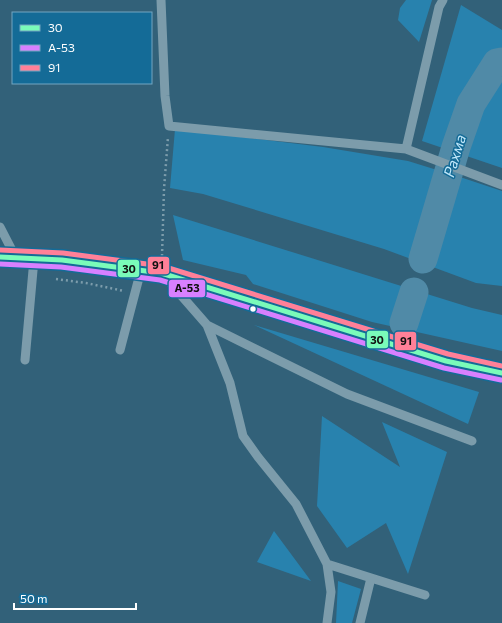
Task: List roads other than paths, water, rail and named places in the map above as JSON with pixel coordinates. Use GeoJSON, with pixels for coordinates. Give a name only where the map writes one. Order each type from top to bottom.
{"type":"FeatureCollection","features":[{"type":"Feature","properties":{"kind":"street"},"geometry":{"type":"LineString","coordinates":[[21,262],[62,260],[161,273],[446,361],[502,373]]}},
{"type":"Feature","properties":{"kind":"lane"},"geometry":{"type":"LineString","coordinates":[[161,0],[165,96],[169,126],[406,149],[502,185]]}},
{"type":"Feature","properties":{"kind":"lane"},"geometry":{"type":"LineString","coordinates":[[406,149],[439,7],[443,0]]}},
{"type":"Feature","properties":{"kind":"lane"},"geometry":{"type":"LineString","coordinates":[[0,227],[21,262],[25,360]]}},
{"type":"Feature","properties":{"kind":"lane"},"geometry":{"type":"LineString","coordinates":[[120,350],[141,270]]}},
{"type":"Feature","properties":{"kind":"lane"},"geometry":{"type":"LineString","coordinates":[[161,273],[208,325],[230,383],[243,436],[296,504],[327,564],[331,592],[327,623]]}},
{"type":"Feature","properties":{"kind":"lane"},"geometry":{"type":"LineString","coordinates":[[208,325],[347,394],[472,441]]}},
{"type":"Feature","properties":{"kind":"lane"},"geometry":{"type":"LineString","coordinates":[[327,564],[424,595]]}},
{"type":"Feature","properties":{"kind":"lane"},"geometry":{"type":"LineString","coordinates":[[360,623],[371,578]]}},
{"type":"Feature","properties":{"kind":"waterway","name":"Рахма"},"geometry":{"type":"LineString","coordinates":[[423,259],[456,147],[471,104],[497,63],[502,62]]}},
{"type":"Feature","properties":{"kind":"waterway","name":"Рахма"},"geometry":{"type":"LineString","coordinates":[[404,323],[414,292]]}}]}
